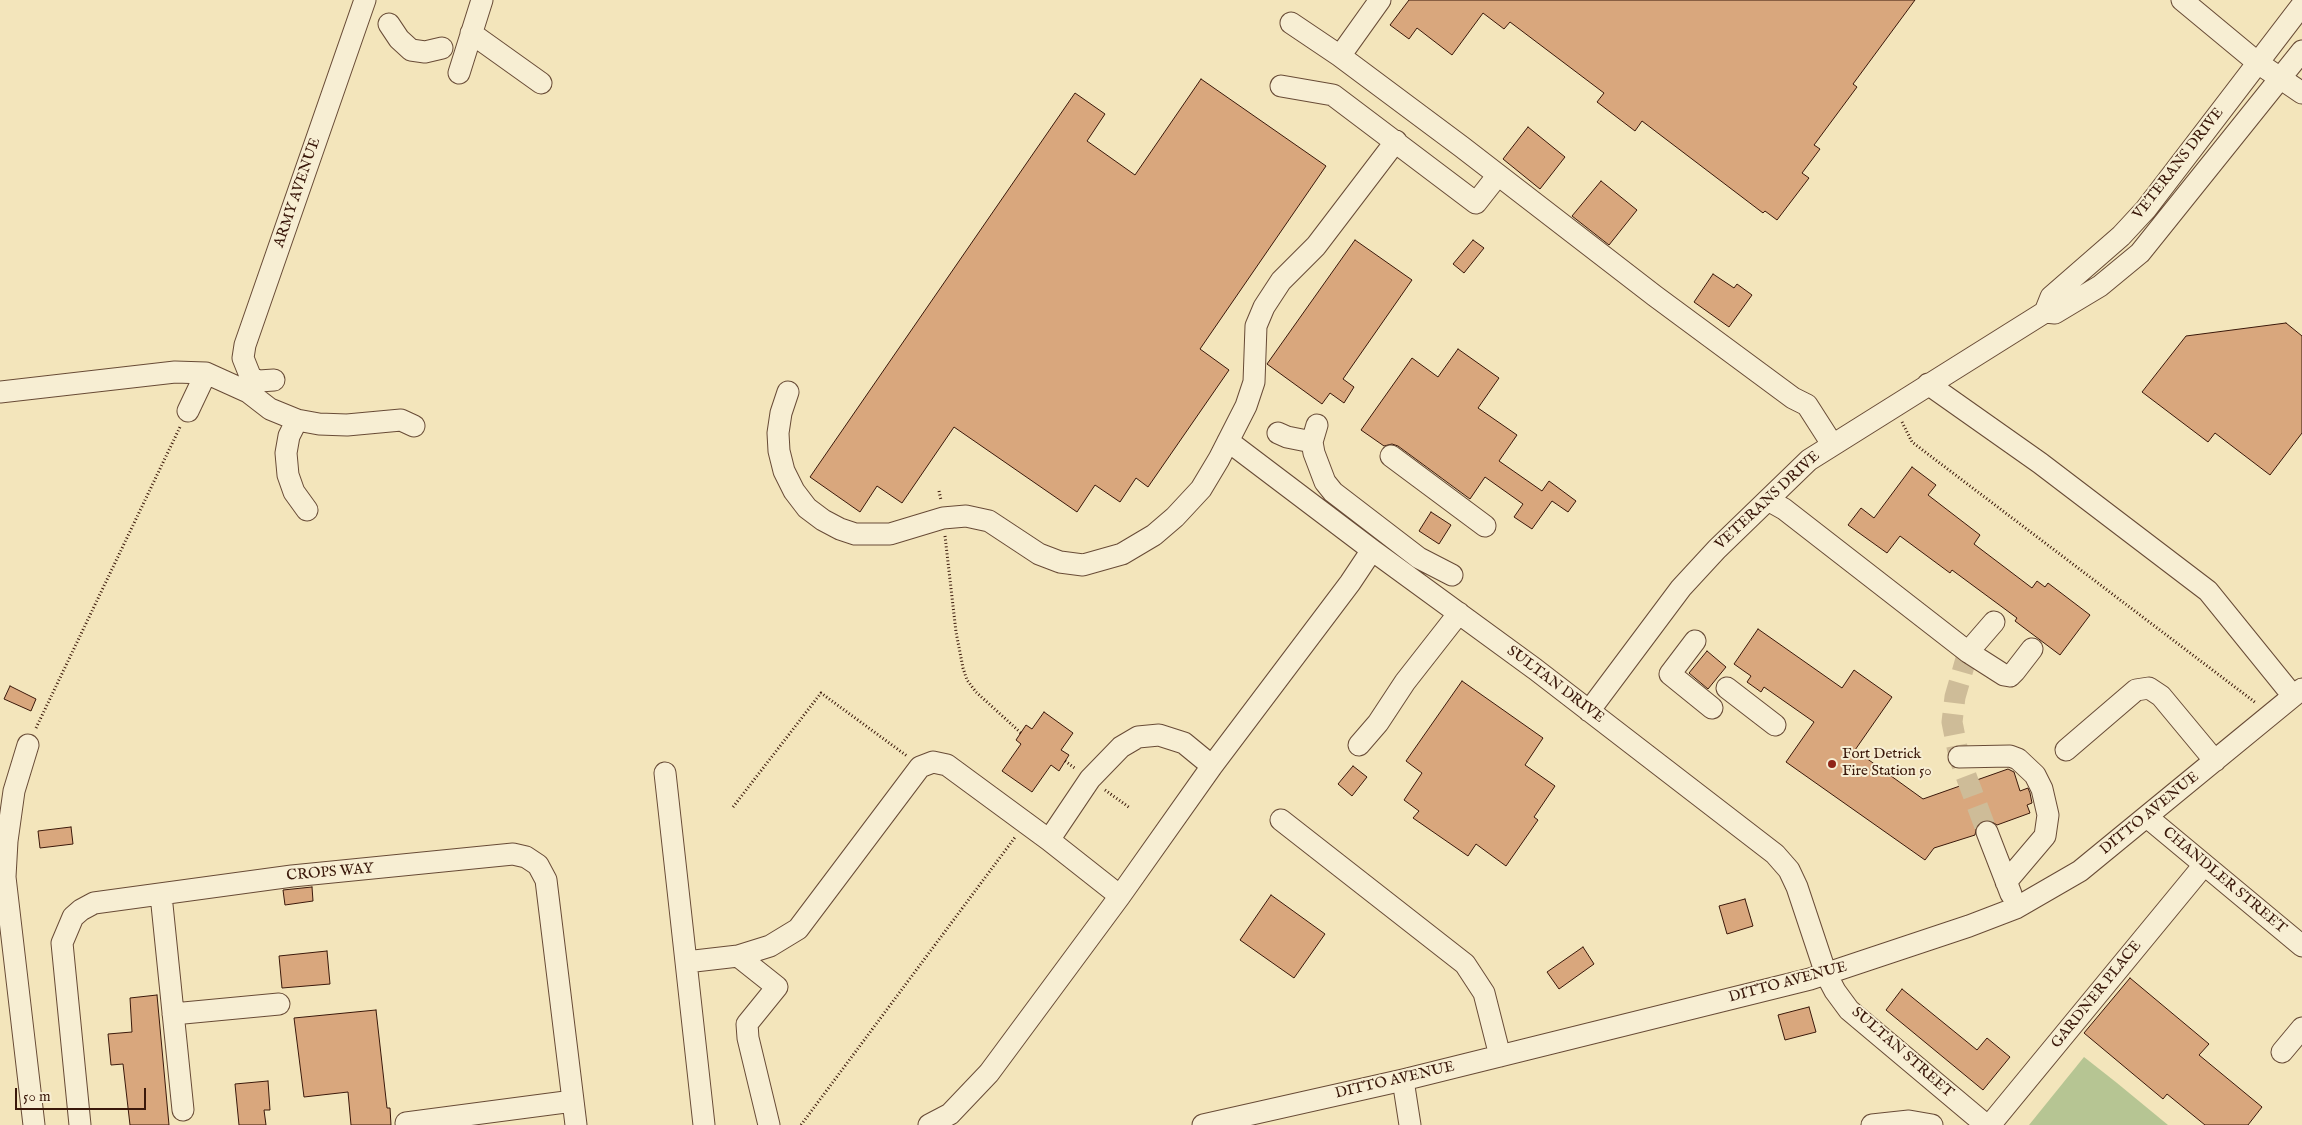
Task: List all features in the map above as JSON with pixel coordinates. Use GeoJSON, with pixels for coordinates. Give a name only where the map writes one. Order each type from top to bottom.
{"type":"FeatureCollection","features":[{"type":"Feature","properties":{"kind":"street","name":"ARMY AVENUE"},"geometry":{"type":"LineString","coordinates":[[266,380],[251,378],[243,358],[245,345],[366,0]]}},
{"type":"Feature","properties":{"kind":"street"},"geometry":{"type":"LineString","coordinates":[[459,73],[482,0]]}},
{"type":"Feature","properties":{"kind":"street"},"geometry":{"type":"LineString","coordinates":[[1340,56],[1380,0]]}},
{"type":"Feature","properties":{"kind":"street"},"geometry":{"type":"LineString","coordinates":[[2182,0],[2258,63],[2302,93]]}},
{"type":"Feature","properties":{"kind":"street","name":"VETERANS DRIVE"},"geometry":{"type":"LineString","coordinates":[[1589,711],[1681,588],[1809,460],[2045,312],[2051,297],[2121,236],[2146,210],[2302,5]]}},
{"type":"Feature","properties":{"kind":"street"},"geometry":{"type":"LineString","coordinates":[[1291,23],[1340,56],[1655,296],[1793,398],[1807,405],[1832,444]]}},
{"type":"Feature","properties":{"kind":"street"},"geometry":{"type":"LineString","coordinates":[[389,24],[399,39],[411,50],[425,52],[442,48]]}},
{"type":"Feature","properties":{"kind":"street"},"geometry":{"type":"LineString","coordinates":[[471,33],[541,83]]}},
{"type":"Feature","properties":{"kind":"street","name":"VETERANS DRIVE"},"geometry":{"type":"LineString","coordinates":[[2045,312],[2055,313],[2100,286],[2140,253],[2302,51]]}},
{"type":"Feature","properties":{"kind":"street"},"geometry":{"type":"LineString","coordinates":[[1281,86],[1333,95],[1396,141],[1476,204],[1498,175]]}},
{"type":"Feature","properties":{"kind":"street"},"geometry":{"type":"LineString","coordinates":[[788,392],[781,412],[778,433],[779,451],[784,471],[794,491],[807,508],[823,520],[840,529],[855,534],[890,534],[943,518],[966,516],[989,521],[1039,554],[1060,562],[1082,565],[1122,554],[1146,539],[1175,516],[1201,489],[1220,460],[1246,406],[1254,382],[1256,326],[1264,307],[1281,281],[1316,246],[1396,141]]}},
{"type":"Feature","properties":{"kind":"street"},"geometry":{"type":"LineString","coordinates":[[0,392],[175,372],[206,373],[248,392],[270,409],[297,420],[347,426],[401,420],[414,426]]}},
{"type":"Feature","properties":{"kind":"street"},"geometry":{"type":"LineString","coordinates":[[188,411],[206,373]]}},
{"type":"Feature","properties":{"kind":"street"},"geometry":{"type":"LineString","coordinates":[[1928,384],[2040,463],[2208,591],[2298,693]]}},
{"type":"Feature","properties":{"kind":"street"},"geometry":{"type":"LineString","coordinates":[[297,420],[289,436],[286,454],[288,475],[294,492],[307,510]]}},
{"type":"Feature","properties":{"kind":"street"},"geometry":{"type":"LineString","coordinates":[[1278,433],[1287,437],[1314,433],[1320,471],[1333,492],[1419,558],[1452,575]]}},
{"type":"Feature","properties":{"kind":"street","name":"SULTAN DRIVE"},"geometry":{"type":"LineString","coordinates":[[1228,441],[1589,711],[1775,854],[1789,870],[1797,887],[1826,974]]}},
{"type":"Feature","properties":{"kind":"street"},"geometry":{"type":"LineString","coordinates":[[1391,456],[1485,526]]}},
{"type":"Feature","properties":{"kind":"street"},"geometry":{"type":"LineString","coordinates":[[1768,500],[1784,509],[1968,652],[2004,675],[2010,676],[2032,649]]}},
{"type":"Feature","properties":{"kind":"street"},"geometry":{"type":"LineString","coordinates":[[929,1125],[950,1114],[989,1072],[1120,896],[1212,766],[1322,622],[1372,550]]}},
{"type":"Feature","properties":{"kind":"street"},"geometry":{"type":"LineString","coordinates":[[1359,746],[1378,723],[1405,682],[1459,613]]}},
{"type":"Feature","properties":{"kind":"street"},"geometry":{"type":"LineString","coordinates":[[1968,652],[1994,622]]}},
{"type":"Feature","properties":{"kind":"street"},"geometry":{"type":"LineString","coordinates":[[1695,642],[1670,674],[1712,708]]}},
{"type":"Feature","properties":{"kind":"street"},"geometry":{"type":"LineString","coordinates":[[1727,688],[1775,725]]}},
{"type":"Feature","properties":{"kind":"street"},"geometry":{"type":"LineString","coordinates":[[2066,750],[2136,690],[2149,688],[2161,696],[2215,761]]}},
{"type":"Feature","properties":{"kind":"street","name":"DITTO AVENUE"},"geometry":{"type":"LineString","coordinates":[[1203,1125],[1403,1080],[1826,974],[1969,926],[2016,908],[2080,871],[2298,693]]}},
{"type":"Feature","properties":{"kind":"street"},"geometry":{"type":"LineString","coordinates":[[1049,840],[1079,775],[1138,737],[1159,735],[1184,743],[1212,766]]}},
{"type":"Feature","properties":{"kind":"street"},"geometry":{"type":"LineString","coordinates":[[28,745],[14,792],[7,841],[5,877],[34,1125]]}},
{"type":"Feature","properties":{"kind":"street"},"geometry":{"type":"LineString","coordinates":[[1959,758],[2010,756],[2018,759],[2035,775],[2042,789],[2048,815],[2045,836],[2006,882]]}},
{"type":"Feature","properties":{"kind":"street"},"geometry":{"type":"LineString","coordinates":[[686,962],[738,956],[770,946],[798,929],[920,767],[926,763],[947,765],[1049,840],[1120,896]]}},
{"type":"Feature","properties":{"kind":"street"},"geometry":{"type":"LineString","coordinates":[[665,773],[704,1125]]}},
{"type":"Feature","properties":{"kind":"street","name":"CHANDLER STREET"},"geometry":{"type":"LineString","coordinates":[[2146,817],[2302,946]]}},
{"type":"Feature","properties":{"kind":"street"},"geometry":{"type":"LineString","coordinates":[[1280,820],[1465,964],[1484,993],[1500,1056]]}},
{"type":"Feature","properties":{"kind":"street"},"geometry":{"type":"LineString","coordinates":[[1987,832],[2016,908]]}},
{"type":"Feature","properties":{"kind":"street","name":"CROPS WAY"},"geometry":{"type":"LineString","coordinates":[[80,1125],[62,943],[73,917],[94,903],[292,876],[513,854],[526,857],[538,865],[546,880],[576,1125]]}},
{"type":"Feature","properties":{"kind":"street","name":"GARDNER PLACE"},"geometry":{"type":"LineString","coordinates":[[1988,1125],[2204,865]]}},
{"type":"Feature","properties":{"kind":"street"},"geometry":{"type":"LineString","coordinates":[[161,895],[183,1110]]}},
{"type":"Feature","properties":{"kind":"street"},"geometry":{"type":"LineString","coordinates":[[738,956],[776,987],[747,1024],[748,1038],[769,1125]]}},
{"type":"Feature","properties":{"kind":"street","name":"SULTAN STREET"},"geometry":{"type":"LineString","coordinates":[[1826,974],[1835,991],[1849,1010],[1988,1125]]}},
{"type":"Feature","properties":{"kind":"street"},"geometry":{"type":"LineString","coordinates":[[173,1014],[279,1004]]}},
{"type":"Feature","properties":{"kind":"street"},"geometry":{"type":"LineString","coordinates":[[2282,1052],[2302,1028]]}},
{"type":"Feature","properties":{"kind":"street"},"geometry":{"type":"LineString","coordinates":[[1403,1080],[1410,1125]]}},
{"type":"Feature","properties":{"kind":"street"},"geometry":{"type":"LineString","coordinates":[[1872,1125],[1908,1121],[1931,1125],[1951,1096]]}},
{"type":"Feature","properties":{"kind":"street"},"geometry":{"type":"LineString","coordinates":[[406,1123],[573,1101]]}},
{"type":"Feature","properties":{"kind":"path"},"geometry":{"type":"LineString","coordinates":[[1894,406],[1912,442],[2271,714]]}},
{"type":"Feature","properties":{"kind":"path"},"geometry":{"type":"LineString","coordinates":[[28,745],[188,411]]}},
{"type":"Feature","properties":{"kind":"path"},"geometry":{"type":"LineString","coordinates":[[940,492],[956,632],[963,668],[976,692],[1021,733]]}},
{"type":"Feature","properties":{"kind":"path"},"geometry":{"type":"LineString","coordinates":[[733,807],[822,693],[908,756],[913,756]]}},
{"type":"Feature","properties":{"kind":"path"},"geometry":{"type":"LineString","coordinates":[[1065,761],[1079,775],[1130,808]]}},
{"type":"Feature","properties":{"kind":"path"},"geometry":{"type":"LineString","coordinates":[[801,1125],[1026,823]]}},
{"type":"Feature","properties":{"kind":"green space"},"geometry":{"type":"Polygon","coordinates":[[[2084,1057],[2117,1083],[2168,1125],[2029,1125],[2084,1057]]]}},
{"type":"Feature","properties":{"kind":"building"},"geometry":{"type":"Polygon","coordinates":[[[1409,0],[1915,0],[1853,84],[1857,87],[1814,145],[1820,149],[1802,173],[1809,178],[1777,220],[1765,211],[1763,213],[1642,121],[1635,131],[1597,102],[1604,93],[1510,22],[1504,29],[1483,13],[1452,55],[1417,28],[1409,39],[1390,25],[1409,0]]]}},
{"type":"Feature","properties":{"kind":"building"},"geometry":{"type":"Polygon","coordinates":[[[1201,79],[1326,166],[1200,349],[1229,370],[1148,487],[1136,478],[1120,502],[1095,485],[1077,512],[954,427],[902,503],[877,486],[860,512],[810,477],[1075,93],[1105,114],[1087,141],[1135,175],[1201,79]]]}},
{"type":"Feature","properties":{"kind":"building"},"geometry":{"type":"Polygon","coordinates":[[[1528,127],[1565,157],[1540,189],[1503,159],[1528,127]]]}},
{"type":"Feature","properties":{"kind":"building"},"geometry":{"type":"Polygon","coordinates":[[[1601,181],[1637,210],[1609,245],[1572,216],[1601,181]]]}},
{"type":"Feature","properties":{"kind":"building"},"geometry":{"type":"Polygon","coordinates":[[[1355,240],[1412,280],[1343,379],[1354,387],[1344,403],[1330,393],[1322,404],[1267,364],[1355,240]]]}},
{"type":"Feature","properties":{"kind":"building"},"geometry":{"type":"Polygon","coordinates":[[[1473,240],[1484,248],[1464,273],[1453,264],[1473,240]]]}},
{"type":"Feature","properties":{"kind":"building"},"geometry":{"type":"Polygon","coordinates":[[[1713,274],[1734,288],[1737,284],[1752,295],[1729,327],[1694,302],[1713,274]]]}},
{"type":"Feature","properties":{"kind":"building"},"geometry":{"type":"Polygon","coordinates":[[[2286,323],[2302,336],[2302,433],[2270,475],[2215,433],[2208,442],[2142,392],[2186,336],[2286,323]]]}},
{"type":"Feature","properties":{"kind":"building"},"geometry":{"type":"Polygon","coordinates":[[[1458,349],[1499,378],[1478,408],[1517,435],[1499,461],[1542,491],[1549,481],[1576,501],[1568,512],[1552,501],[1532,529],[1514,517],[1523,504],[1485,477],[1470,499],[1398,446],[1392,444],[1384,446],[1361,430],[1412,358],[1438,377],[1458,349]]]}},
{"type":"Feature","properties":{"kind":"building"},"geometry":{"type":"Polygon","coordinates":[[[1912,467],[1936,485],[1928,495],[1980,535],[1974,544],[2032,588],[2037,581],[2045,587],[2048,583],[2090,615],[2060,655],[2015,621],[2017,618],[1952,570],[1950,573],[1900,536],[1887,553],[1848,525],[1861,508],[1874,518],[1912,467]]]}},
{"type":"Feature","properties":{"kind":"building"},"geometry":{"type":"Polygon","coordinates":[[[1431,512],[1451,525],[1439,544],[1419,531],[1431,512]]]}},
{"type":"Feature","properties":{"kind":"building","name":"Fort Detrick Fire Station 50"},"geometry":{"type":"Polygon","coordinates":[[[1758,629],[1842,688],[1854,670],[1892,697],[1855,750],[1923,799],[2008,769],[2014,772],[2020,791],[2028,788],[2032,803],[2027,805],[2030,813],[1997,825],[1989,820],[1982,821],[1977,825],[1975,835],[1934,848],[1925,860],[1786,762],[1814,722],[1764,687],[1761,692],[1747,682],[1751,676],[1734,664],[1758,629]]]}},
{"type":"Feature","properties":{"kind":"building"},"geometry":{"type":"Polygon","coordinates":[[[1707,651],[1726,667],[1708,689],[1689,673],[1707,651]]]}},
{"type":"Feature","properties":{"kind":"building"},"geometry":{"type":"Polygon","coordinates":[[[1462,681],[1543,738],[1525,765],[1555,786],[1534,817],[1538,820],[1506,866],[1476,844],[1468,856],[1413,818],[1419,811],[1404,800],[1422,773],[1406,761],[1462,681]]]}},
{"type":"Feature","properties":{"kind":"building"},"geometry":{"type":"Polygon","coordinates":[[[10,686],[36,699],[31,711],[4,699],[10,686]]]}},
{"type":"Feature","properties":{"kind":"building"},"geometry":{"type":"Polygon","coordinates":[[[1044,712],[1073,733],[1061,750],[1069,755],[1059,771],[1051,765],[1032,792],[1002,771],[1021,744],[1016,740],[1026,725],[1032,729],[1044,712]]]}},
{"type":"Feature","properties":{"kind":"building"},"geometry":{"type":"Polygon","coordinates":[[[1353,766],[1367,777],[1352,796],[1338,784],[1353,766]]]}},
{"type":"Feature","properties":{"kind":"building"},"geometry":{"type":"Polygon","coordinates":[[[71,827],[73,844],[40,848],[38,831],[71,827]]]}},
{"type":"Feature","properties":{"kind":"building"},"geometry":{"type":"Polygon","coordinates":[[[312,887],[313,901],[285,905],[283,890],[312,887]]]}},
{"type":"Feature","properties":{"kind":"building"},"geometry":{"type":"Polygon","coordinates":[[[1271,895],[1325,934],[1294,978],[1240,940],[1271,895]]]}},
{"type":"Feature","properties":{"kind":"building"},"geometry":{"type":"Polygon","coordinates":[[[1745,899],[1753,926],[1727,934],[1719,906],[1745,899]]]}},
{"type":"Feature","properties":{"kind":"building"},"geometry":{"type":"Polygon","coordinates":[[[1583,947],[1594,964],[1559,989],[1547,972],[1583,947]]]}},
{"type":"Feature","properties":{"kind":"building"},"geometry":{"type":"Polygon","coordinates":[[[327,951],[330,984],[282,988],[279,956],[327,951]]]}},
{"type":"Feature","properties":{"kind":"building"},"geometry":{"type":"Polygon","coordinates":[[[2130,978],[2209,1044],[2199,1055],[2262,1107],[2248,1125],[2205,1125],[2167,1094],[2163,1099],[2084,1033],[2130,978]]]}},
{"type":"Feature","properties":{"kind":"building"},"geometry":{"type":"Polygon","coordinates":[[[1902,989],[1977,1050],[1987,1038],[2010,1057],[1983,1090],[1886,1010],[1902,989]]]}},
{"type":"Feature","properties":{"kind":"building"},"geometry":{"type":"Polygon","coordinates":[[[157,995],[169,1125],[130,1125],[123,1064],[111,1065],[108,1034],[132,1032],[130,998],[157,995]]]}},
{"type":"Feature","properties":{"kind":"building"},"geometry":{"type":"Polygon","coordinates":[[[1809,1007],[1816,1032],[1785,1040],[1778,1015],[1809,1007]]]}},
{"type":"Feature","properties":{"kind":"building"},"geometry":{"type":"Polygon","coordinates":[[[376,1010],[387,1108],[390,1108],[391,1125],[351,1125],[348,1092],[304,1097],[294,1018],[376,1010]]]}},
{"type":"Feature","properties":{"kind":"building"},"geometry":{"type":"Polygon","coordinates":[[[268,1081],[270,1110],[264,1110],[266,1125],[239,1125],[235,1084],[268,1081]]]}},
{"type":"Feature","properties":{"kind":"tunnel"},"geometry":{"type":"LineString","coordinates":[[1968,652],[1955,697],[1952,722],[1959,757],[1987,832]]}},
{"type":"Feature","properties":{"kind":"place","name":"Fort Detrick Fire Station 50"},"geometry":{"type":"Point","coordinates":[1832,764]}}]}
